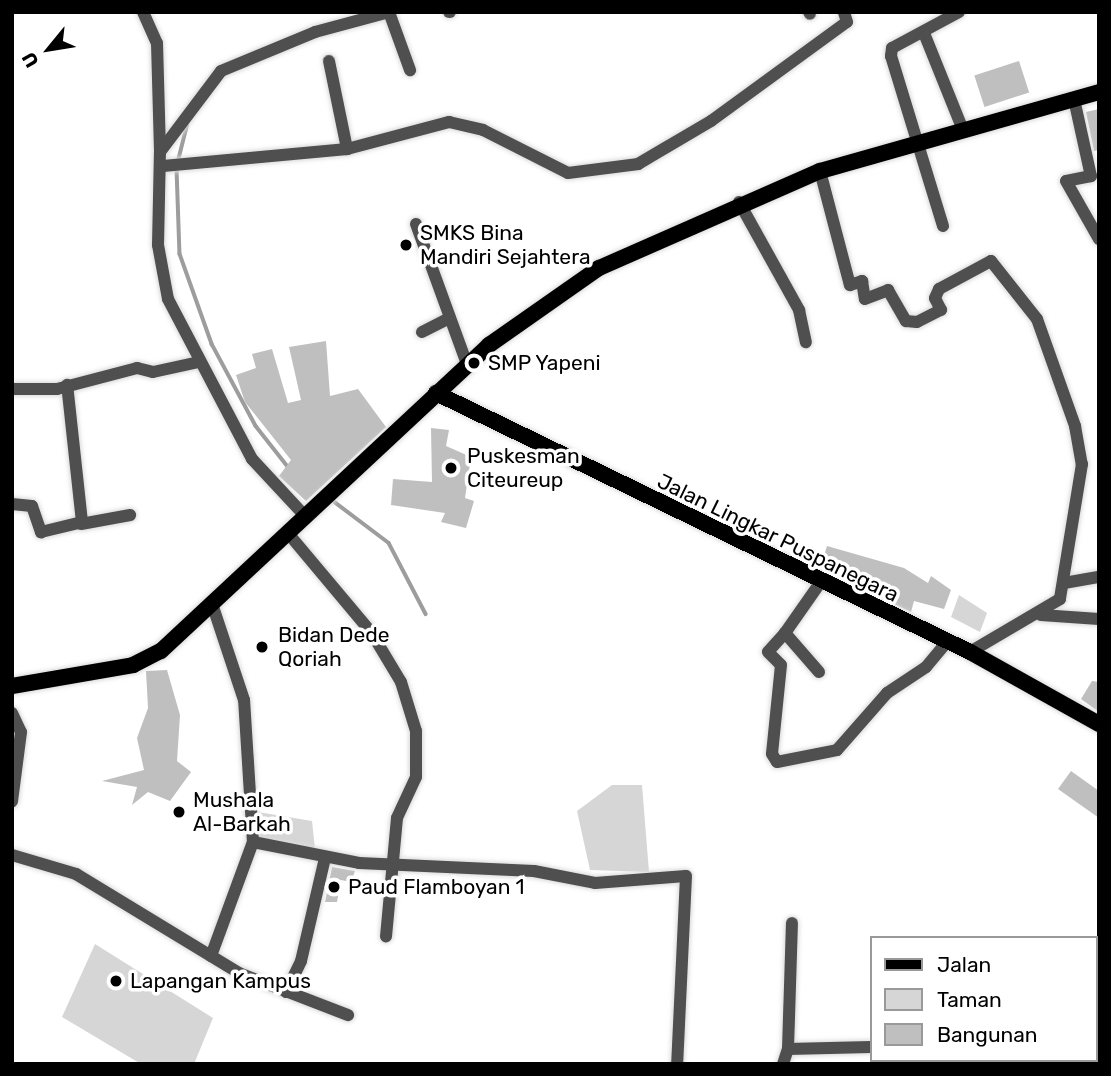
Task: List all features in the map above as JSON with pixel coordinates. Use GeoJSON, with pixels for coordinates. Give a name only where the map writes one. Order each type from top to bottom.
{"type":"FeatureCollection","features":[{"type":"Feature","properties":{"kind":"main road"},"geometry":{"type":"LineString","coordinates":[[12,686],[142,662],[212,604],[467,364],[599,268],[739,202],[820,172],[917,142],[1099,92]]}},
{"type":"Feature","properties":{"kind":"main road","name":"Jalan Lingkar Puspanegara"},"geometry":{"type":"LineString","coordinates":[[436,393],[820,583],[970,652],[1099,724]]}},
{"type":"Feature","properties":{"kind":"street"},"geometry":{"type":"LineString","coordinates":[[143,12],[157,43],[160,152],[171,166],[161,278],[199,362],[251,459],[308,513]]}},
{"type":"Feature","properties":{"kind":"street"},"geometry":{"type":"LineString","coordinates":[[160,152],[221,71],[315,32],[389,12],[410,70]]}},
{"type":"Feature","properties":{"kind":"street"},"geometry":{"type":"LineString","coordinates":[[171,166],[347,149],[449,122],[483,130],[568,173],[638,164],[711,121],[847,22],[844,12]]}},
{"type":"Feature","properties":{"kind":"street"},"geometry":{"type":"LineString","coordinates":[[943,226],[891,56],[892,48],[959,12]]}},
{"type":"Feature","properties":{"kind":"street"},"geometry":{"type":"LineString","coordinates":[[924,33],[963,130]]}},
{"type":"Feature","properties":{"kind":"street"},"geometry":{"type":"LineString","coordinates":[[329,61],[347,149]]}},
{"type":"Feature","properties":{"kind":"street"},"geometry":{"type":"LineString","coordinates":[[1074,99],[1091,176],[1066,181],[1099,239]]}},
{"type":"Feature","properties":{"kind":"street"},"geometry":{"type":"LineString","coordinates":[[820,172],[850,285],[862,281],[865,299],[888,290],[906,321],[917,322],[941,310],[935,298],[939,289],[991,261],[1030,307],[1075,426],[1082,464],[1064,583],[1055,606],[1012,623],[970,652]]}},
{"type":"Feature","properties":{"kind":"street"},"geometry":{"type":"LineString","coordinates":[[739,202],[799,310],[806,342]]}},
{"type":"Feature","properties":{"kind":"street"},"geometry":{"type":"LineString","coordinates":[[416,224],[448,319],[467,364]]}},
{"type":"Feature","properties":{"kind":"street"},"geometry":{"type":"LineString","coordinates":[[422,332],[448,319]]}},
{"type":"Feature","properties":{"kind":"street"},"geometry":{"type":"LineString","coordinates":[[12,389],[67,385],[137,368],[153,372],[199,362]]}},
{"type":"Feature","properties":{"kind":"street"},"geometry":{"type":"LineString","coordinates":[[67,385],[78,447],[81,524]]}},
{"type":"Feature","properties":{"kind":"street"},"geometry":{"type":"LineString","coordinates":[[12,504],[32,506],[41,532],[130,515]]}},
{"type":"Feature","properties":{"kind":"street"},"geometry":{"type":"LineString","coordinates":[[287,532],[333,581],[401,682],[416,731],[416,777],[397,818],[398,862],[386,936]]}},
{"type":"Feature","properties":{"kind":"street"},"geometry":{"type":"LineString","coordinates":[[1064,583],[1099,577]]}},
{"type":"Feature","properties":{"kind":"street"},"geometry":{"type":"LineString","coordinates":[[820,583],[785,633],[768,652],[781,665],[774,761],[837,750],[892,689],[926,667],[947,642]]}},
{"type":"Feature","properties":{"kind":"street"},"geometry":{"type":"LineString","coordinates":[[211,956],[253,842],[244,700],[212,604]]}},
{"type":"Feature","properties":{"kind":"street"},"geometry":{"type":"LineString","coordinates":[[1037,615],[1099,619]]}},
{"type":"Feature","properties":{"kind":"street"},"geometry":{"type":"LineString","coordinates":[[785,633],[819,672]]}},
{"type":"Feature","properties":{"kind":"street"},"geometry":{"type":"LineString","coordinates":[[12,713],[21,732],[12,802]]}},
{"type":"Feature","properties":{"kind":"street"},"geometry":{"type":"LineString","coordinates":[[253,842],[325,858],[534,871],[595,883],[686,876],[677,1064]]}},
{"type":"Feature","properties":{"kind":"street"},"geometry":{"type":"LineString","coordinates":[[12,855],[76,874],[211,956],[286,992],[348,1015]]}},
{"type":"Feature","properties":{"kind":"street"},"geometry":{"type":"LineString","coordinates":[[286,992],[300,961],[325,858]]}},
{"type":"Feature","properties":{"kind":"street"},"geometry":{"type":"LineString","coordinates":[[783,1064],[788,1049],[792,923]]}},
{"type":"Feature","properties":{"kind":"street"},"geometry":{"type":"LineString","coordinates":[[788,1049],[870,1047]]}},
{"type":"Feature","properties":{"kind":"green space"},"geometry":{"type":"Polygon","coordinates":[[[959,595],[987,613],[980,632],[951,617],[959,595]]]}},
{"type":"Feature","properties":{"kind":"green space"},"geometry":{"type":"Polygon","coordinates":[[[612,785],[642,785],[649,872],[590,870],[577,811],[612,785]]]}},
{"type":"Feature","properties":{"kind":"green space"},"geometry":{"type":"Polygon","coordinates":[[[258,812],[312,821],[315,849],[259,839],[258,812]]]}},
{"type":"Feature","properties":{"kind":"green space","name":"Lapangan Kampus"},"geometry":{"type":"Polygon","coordinates":[[[95,944],[213,1018],[194,1064],[141,1064],[62,1017],[95,944]]]}},
{"type":"Feature","properties":{"kind":"building"},"geometry":{"type":"Polygon","coordinates":[[[1019,61],[1029,92],[984,107],[974,76],[1019,61]]]}},
{"type":"Feature","properties":{"kind":"building"},"geometry":{"type":"Polygon","coordinates":[[[1099,109],[1099,150],[1094,151],[1086,112],[1099,109]]]}},
{"type":"Feature","properties":{"kind":"building"},"geometry":{"type":"Polygon","coordinates":[[[326,341],[330,396],[358,389],[386,427],[306,501],[279,476],[291,460],[245,402],[236,375],[256,368],[252,354],[272,349],[288,403],[301,400],[289,347],[326,341]]]}},
{"type":"Feature","properties":{"kind":"building","name":"Puskesman Citeureup"},"geometry":{"type":"Polygon","coordinates":[[[431,428],[449,430],[446,446],[471,457],[465,498],[474,501],[466,528],[441,522],[445,513],[391,505],[393,479],[432,482],[431,428]]]}},
{"type":"Feature","properties":{"kind":"building"},"geometry":{"type":"Polygon","coordinates":[[[827,546],[904,568],[928,583],[931,576],[951,590],[944,609],[914,601],[911,612],[820,568],[827,546]]]}},
{"type":"Feature","properties":{"kind":"building"},"geometry":{"type":"Polygon","coordinates":[[[167,670],[180,715],[177,761],[191,772],[170,801],[148,792],[132,805],[137,787],[102,781],[144,770],[137,738],[148,708],[146,671],[167,670]]]}},
{"type":"Feature","properties":{"kind":"building"},"geometry":{"type":"Polygon","coordinates":[[[1092,681],[1099,682],[1099,712],[1081,699],[1092,681]]]}},
{"type":"Feature","properties":{"kind":"building"},"geometry":{"type":"Polygon","coordinates":[[[1071,771],[1099,791],[1099,818],[1058,789],[1071,771]]]}},
{"type":"Feature","properties":{"kind":"building","name":"Paud Flamboyan 1"},"geometry":{"type":"Polygon","coordinates":[[[332,867],[355,871],[351,882],[341,880],[337,902],[325,902],[332,867]]]}},
{"type":"Feature","properties":{"kind":"waterway"},"geometry":{"type":"LineString","coordinates":[[178,161],[187,125]]}},
{"type":"Feature","properties":{"kind":"waterway"},"geometry":{"type":"LineString","coordinates":[[177,169],[180,254],[212,344],[256,426],[289,468]]}},
{"type":"Feature","properties":{"kind":"waterway"},"geometry":{"type":"LineString","coordinates":[[332,500],[389,543],[426,614]]}},
{"type":"Feature","properties":{"kind":"place","name":"SMKS Bina Mandiri Sejahtera"},"geometry":{"type":"Point","coordinates":[406,245]}},
{"type":"Feature","properties":{"kind":"place","name":"SMP Yapeni"},"geometry":{"type":"Point","coordinates":[474,363]}},
{"type":"Feature","properties":{"kind":"place","name":"Puskesman Citeureup"},"geometry":{"type":"Point","coordinates":[451,468]}},
{"type":"Feature","properties":{"kind":"place","name":"Bidan Dede Qoriah"},"geometry":{"type":"Point","coordinates":[262,647]}},
{"type":"Feature","properties":{"kind":"place","name":"Mushala Al-Barkah"},"geometry":{"type":"Point","coordinates":[179,812]}},
{"type":"Feature","properties":{"kind":"place","name":"Paud Flamboyan 1"},"geometry":{"type":"Point","coordinates":[334,887]}},
{"type":"Feature","properties":{"kind":"place","name":"Lapangan Kampus"},"geometry":{"type":"Point","coordinates":[116,981]}}]}
